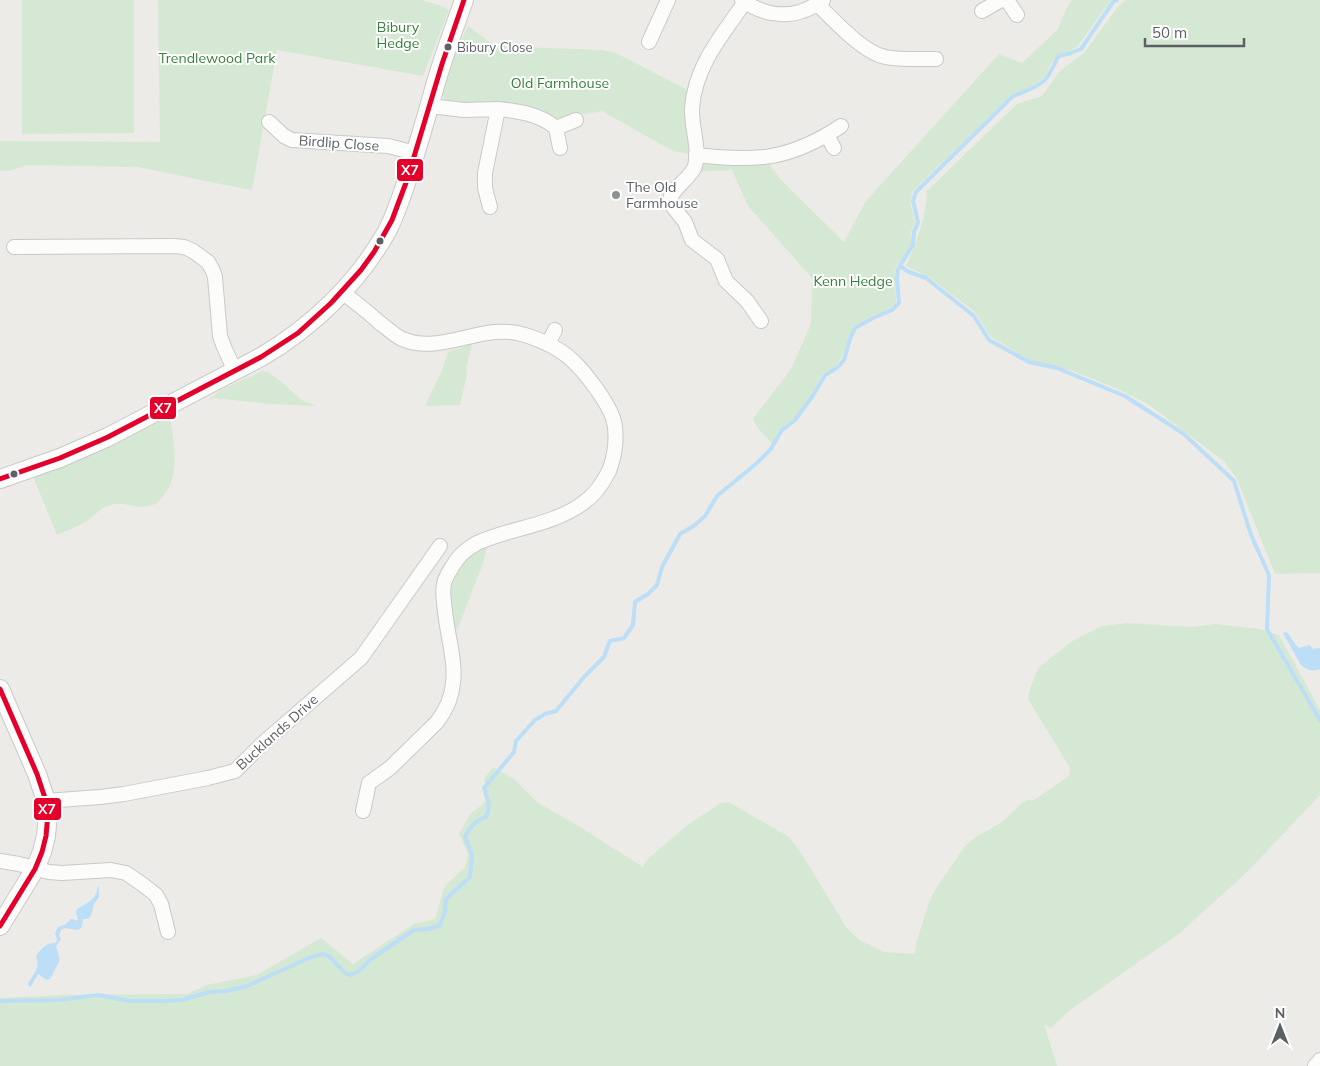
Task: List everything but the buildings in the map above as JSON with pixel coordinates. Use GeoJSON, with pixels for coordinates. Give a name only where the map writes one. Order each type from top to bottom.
{"type":"FeatureCollection","features":[{"type":"Feature","properties":{"kind":"street"},"geometry":{"type":"LineString","coordinates":[[0,479],[60,458],[108,437],[235,371],[282,345],[318,316],[342,292],[375,250],[397,211],[435,85],[464,0]]}},
{"type":"Feature","properties":{"kind":"street"},"geometry":{"type":"LineString","coordinates":[[648,42],[668,0]]}},
{"type":"Feature","properties":{"kind":"street"},"geometry":{"type":"LineString","coordinates":[[982,11],[1001,0]]}},
{"type":"Feature","properties":{"kind":"street"},"geometry":{"type":"LineString","coordinates":[[1007,0],[1017,15]]}},
{"type":"Feature","properties":{"kind":"street"},"geometry":{"type":"LineString","coordinates":[[761,321],[747,301],[726,282],[717,259],[691,238],[685,222],[670,202],[670,198],[695,166],[696,155],[692,108],[698,77],[708,56],[744,1],[764,12],[779,15],[798,12],[820,2],[864,48],[874,53],[888,58],[936,59]]}},
{"type":"Feature","properties":{"kind":"street"},"geometry":{"type":"LineString","coordinates":[[430,106],[464,110],[498,109],[534,116],[547,121],[556,128],[560,148]]}},
{"type":"Feature","properties":{"kind":"street"},"geometry":{"type":"LineString","coordinates":[[490,207],[485,188],[485,174],[498,109]]}},
{"type":"Feature","properties":{"kind":"street"},"geometry":{"type":"LineString","coordinates":[[556,128],[576,120]]}},
{"type":"Feature","properties":{"kind":"street","name":"Birdlip Close"},"geometry":{"type":"LineString","coordinates":[[268,122],[290,140],[388,146],[416,153]]}},
{"type":"Feature","properties":{"kind":"street"},"geometry":{"type":"LineString","coordinates":[[696,155],[736,158],[770,157],[798,149],[841,126]]}},
{"type":"Feature","properties":{"kind":"street"},"geometry":{"type":"LineString","coordinates":[[827,135],[834,148]]}},
{"type":"Feature","properties":{"kind":"street"},"geometry":{"type":"LineString","coordinates":[[14,248],[174,246],[190,250],[208,262],[215,274],[222,343],[235,371]]}},
{"type":"Feature","properties":{"kind":"street"},"geometry":{"type":"LineString","coordinates":[[342,292],[396,336],[410,341],[439,343],[480,333],[503,331],[522,334],[548,344],[575,363],[595,387],[612,415],[615,440],[610,468],[604,479],[595,492],[578,507],[548,520],[477,543],[466,550],[454,564],[445,579],[444,587],[446,619],[454,670],[450,699],[437,722],[390,768],[369,783],[363,811]]}},
{"type":"Feature","properties":{"kind":"street"},"geometry":{"type":"LineString","coordinates":[[548,344],[555,330]]}},
{"type":"Feature","properties":{"kind":"street","name":"Bucklands Drive"},"geometry":{"type":"LineString","coordinates":[[46,801],[124,794],[208,778],[235,770],[361,658],[440,546]]}},
{"type":"Feature","properties":{"kind":"street"},"geometry":{"type":"LineString","coordinates":[[0,690],[37,774],[46,801],[48,814],[46,836],[35,869],[0,926]]}},
{"type":"Feature","properties":{"kind":"street"},"geometry":{"type":"LineString","coordinates":[[0,861],[48,872],[111,870],[126,874],[156,895],[168,932]]}},
{"type":"Feature","properties":{"kind":"street"},"geometry":{"type":"LineString","coordinates":[[1315,1066],[1320,1060]]}},
{"type":"Feature","properties":{"kind":"green space"},"geometry":{"type":"Polygon","coordinates":[[[22,0],[134,0],[134,133],[22,134],[22,0]]]}},
{"type":"Feature","properties":{"kind":"green space","name":"Trendlewood Park"},"geometry":{"type":"Polygon","coordinates":[[[158,0],[422,0],[449,10],[423,76],[277,50],[252,190],[139,167],[27,165],[12,170],[0,171],[0,141],[160,142],[158,0]]]}},
{"type":"Feature","properties":{"kind":"green space","name":"Kenn Hedge"},"geometry":{"type":"Polygon","coordinates":[[[1072,0],[1111,0],[1077,47],[1069,52],[1058,54],[1044,78],[1030,87],[1012,94],[913,191],[910,202],[915,222],[911,232],[912,245],[896,267],[896,303],[889,309],[853,327],[842,357],[835,367],[823,373],[810,397],[794,418],[778,431],[772,444],[753,419],[791,369],[811,324],[812,278],[748,206],[732,170],[699,172],[699,157],[769,161],[771,167],[781,180],[844,242],[866,201],[999,54],[1022,63],[1058,29],[1072,0]]]}},
{"type":"Feature","properties":{"kind":"green space"},"geometry":{"type":"Polygon","coordinates":[[[1125,0],[1320,0],[1320,573],[1275,574],[1237,479],[1224,461],[1148,404],[1120,390],[1073,371],[1029,360],[991,337],[975,312],[929,277],[906,266],[920,230],[925,211],[927,191],[1017,104],[1042,96],[1060,71],[1084,53],[1125,0]]]}},
{"type":"Feature","properties":{"kind":"green space","name":"Old Farmhouse"},"geometry":{"type":"Polygon","coordinates":[[[468,26],[492,44],[517,47],[602,50],[616,53],[690,91],[686,105],[689,154],[673,151],[602,111],[556,118],[519,105],[453,105],[444,99],[441,90],[452,59],[468,26]]]}},
{"type":"Feature","properties":{"kind":"green space"},"geometry":{"type":"Polygon","coordinates":[[[472,344],[460,405],[425,406],[441,373],[448,352],[472,344]]]}},
{"type":"Feature","properties":{"kind":"green space"},"geometry":{"type":"Polygon","coordinates":[[[262,371],[268,372],[301,400],[316,406],[269,404],[214,398],[208,400],[221,390],[262,371]]]}},
{"type":"Feature","properties":{"kind":"green space"},"geometry":{"type":"Polygon","coordinates":[[[170,417],[175,458],[173,477],[160,500],[156,504],[148,506],[109,505],[84,522],[57,535],[33,476],[107,446],[170,417]]]}},
{"type":"Feature","properties":{"kind":"green space"},"geometry":{"type":"Polygon","coordinates":[[[483,547],[487,547],[483,563],[458,628],[454,630],[449,596],[453,582],[462,565],[470,556],[483,547]]]}},
{"type":"Feature","properties":{"kind":"green space"},"geometry":{"type":"Polygon","coordinates":[[[1127,623],[1192,627],[1215,624],[1259,629],[1279,635],[1320,710],[1320,795],[1247,872],[1180,933],[1070,1010],[1051,1028],[1044,1024],[1057,1066],[0,1066],[0,998],[62,995],[187,994],[207,985],[257,975],[321,938],[353,964],[414,924],[435,919],[445,886],[465,867],[468,854],[459,834],[471,813],[488,800],[484,779],[493,767],[514,779],[537,802],[643,867],[646,861],[689,824],[721,803],[729,802],[789,837],[803,856],[846,927],[859,940],[885,952],[915,954],[916,944],[929,902],[935,890],[966,845],[977,836],[1001,823],[1022,803],[1034,800],[1069,776],[1070,768],[1028,699],[1030,688],[1039,667],[1074,640],[1102,626],[1127,623]]]}},
{"type":"Feature","properties":{"kind":"water"},"geometry":{"type":"Polygon","coordinates":[[[1286,632],[1299,648],[1310,645],[1313,649],[1320,648],[1320,669],[1310,670],[1301,665],[1283,633],[1286,632]]]}},
{"type":"Feature","properties":{"kind":"water"},"geometry":{"type":"Polygon","coordinates":[[[98,887],[99,897],[94,904],[91,916],[88,919],[83,919],[82,927],[78,930],[65,928],[61,930],[59,935],[61,939],[56,946],[60,960],[50,979],[46,980],[38,974],[29,987],[28,983],[37,968],[36,957],[38,953],[48,944],[57,941],[55,933],[58,927],[65,925],[71,919],[78,920],[77,909],[93,898],[98,887]]]}},
{"type":"Feature","properties":{"kind":"waterway"},"geometry":{"type":"LineString","coordinates":[[0,1001],[59,1000],[99,995],[129,1001],[182,1000],[209,992],[227,991],[247,986],[311,957],[323,954],[329,956],[345,973],[350,975],[359,971],[371,959],[414,930],[439,926],[445,912],[446,899],[470,877],[472,855],[465,837],[474,824],[487,816],[489,804],[484,788],[514,752],[516,741],[535,720],[545,714],[556,711],[584,677],[604,657],[610,641],[624,638],[633,625],[635,602],[648,594],[657,585],[662,567],[680,534],[705,516],[717,496],[771,449],[781,431],[795,420],[825,375],[837,368],[844,360],[855,328],[892,310],[899,303],[898,269],[913,245],[914,232],[918,222],[913,201],[916,192],[1013,96],[1034,88],[1045,80],[1059,56],[1081,49],[1113,2],[1117,0]]}},
{"type":"Feature","properties":{"kind":"waterway"},"geometry":{"type":"LineString","coordinates":[[900,266],[909,272],[926,278],[974,316],[989,340],[1029,362],[1057,368],[1125,396],[1184,434],[1234,481],[1251,535],[1269,575],[1267,629],[1320,720]]}},
{"type":"Feature","properties":{"kind":"transit line","name":"X7"},"geometry":{"type":"LineString","coordinates":[[0,479],[60,458],[108,437],[261,357],[298,333],[331,303],[361,270],[374,252],[392,220],[407,180],[442,64],[464,0]]}},
{"type":"Feature","properties":{"kind":"transit line","name":"X7"},"geometry":{"type":"LineString","coordinates":[[0,689],[37,774],[46,801],[48,814],[46,836],[35,869],[0,926]]}},
{"type":"Feature","properties":{"kind":"place","name":"Bibury Close"},"geometry":{"type":"Point","coordinates":[448,47]}},
{"type":"Feature","properties":{"kind":"place","name":"The Old Farmhouse"},"geometry":{"type":"Point","coordinates":[616,195]}},
{"type":"Feature","properties":{"kind":"park label","name":"Bibury Hedge"},"geometry":{"type":"Point","coordinates":[398,36]}}]}
